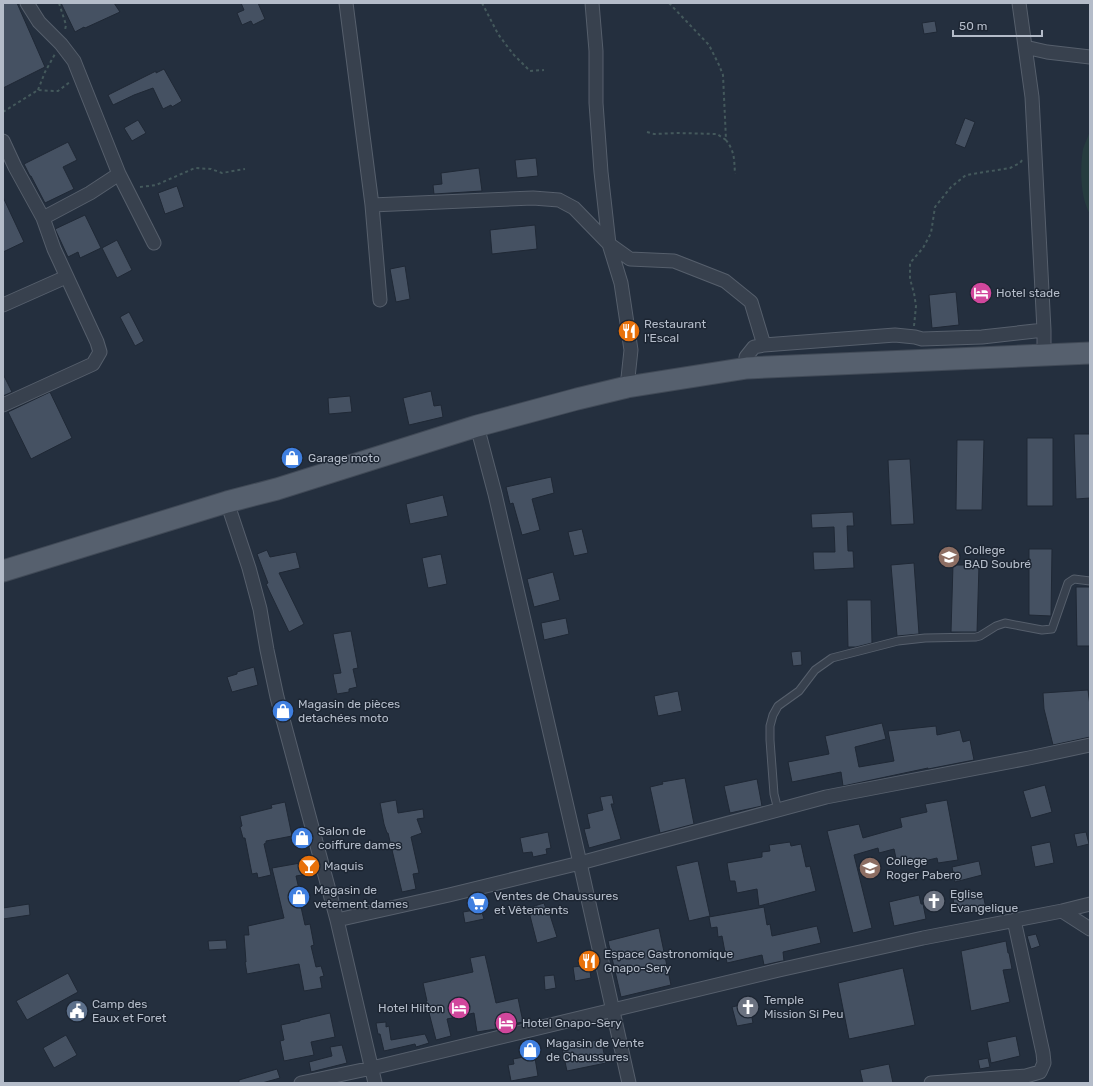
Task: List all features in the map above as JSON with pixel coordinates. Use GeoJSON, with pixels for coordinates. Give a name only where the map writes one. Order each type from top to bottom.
{"type":"FeatureCollection","features":[{"type":"Feature","properties":{"kind":"main road"},"geometry":{"type":"LineString","coordinates":[[3,571],[227,502],[277,489],[478,426],[627,387],[747,368],[1090,353]]}},
{"type":"Feature","properties":{"kind":"street"},"geometry":{"type":"LineString","coordinates":[[27,3],[39,22],[61,44],[74,61],[119,174],[154,243]]}},
{"type":"Feature","properties":{"kind":"street"},"geometry":{"type":"LineString","coordinates":[[346,3],[372,206],[380,300]]}},
{"type":"Feature","properties":{"kind":"street"},"geometry":{"type":"LineString","coordinates":[[592,3],[596,52],[596,103],[601,172],[609,244],[621,283],[631,350],[627,387]]}},
{"type":"Feature","properties":{"kind":"street"},"geometry":{"type":"LineString","coordinates":[[1018,3],[1032,97],[1044,355]]}},
{"type":"Feature","properties":{"kind":"street"},"geometry":{"type":"LineString","coordinates":[[1025,48],[1090,57]]}},
{"type":"Feature","properties":{"kind":"street"},"geometry":{"type":"LineString","coordinates":[[3,141],[9,170],[44,218],[54,249],[97,342],[100,352],[93,364],[3,405]]}},
{"type":"Feature","properties":{"kind":"street"},"geometry":{"type":"LineString","coordinates":[[44,218],[90,193],[119,174]]}},
{"type":"Feature","properties":{"kind":"street"},"geometry":{"type":"LineString","coordinates":[[372,206],[533,198],[559,200],[574,208],[609,244],[630,259],[674,261],[725,281],[751,302],[764,345]]}},
{"type":"Feature","properties":{"kind":"street"},"geometry":{"type":"LineString","coordinates":[[3,305],[66,277]]}},
{"type":"Feature","properties":{"kind":"street"},"geometry":{"type":"LineString","coordinates":[[747,368],[746,357],[754,347],[764,345],[895,335],[922,339],[968,338],[1044,330]]}},
{"type":"Feature","properties":{"kind":"street"},"geometry":{"type":"LineString","coordinates":[[478,426],[497,500],[629,1083]]}},
{"type":"Feature","properties":{"kind":"street"},"geometry":{"type":"LineString","coordinates":[[227,502],[249,568],[260,609],[277,697],[337,920],[375,1083]]}},
{"type":"Feature","properties":{"kind":"street"},"geometry":{"type":"LineString","coordinates":[[337,920],[580,863],[826,797],[1090,745]]}},
{"type":"Feature","properties":{"kind":"street"},"geometry":{"type":"LineString","coordinates":[[301,1083],[372,1068],[779,970],[923,938],[1062,911],[1090,904]]}},
{"type":"Feature","properties":{"kind":"street"},"geometry":{"type":"LineString","coordinates":[[1062,911],[1090,929]]}},
{"type":"Feature","properties":{"kind":"street"},"geometry":{"type":"LineString","coordinates":[[931,1083],[1026,1076],[1040,1072],[1044,1063],[1043,1053],[1014,920]]}},
{"type":"Feature","properties":{"kind":"lane"},"geometry":{"type":"LineString","coordinates":[[778,810],[774,794],[770,726],[773,715],[778,706],[798,691],[815,670],[832,658],[898,641],[932,638],[969,638],[980,636],[996,626],[1005,623],[1042,630],[1052,629],[1068,583],[1074,579],[1090,581]]}},
{"type":"Feature","properties":{"kind":"path"},"geometry":{"type":"LineString","coordinates":[[3,112],[38,90],[45,72],[61,44],[66,25],[59,3]]}},
{"type":"Feature","properties":{"kind":"path"},"geometry":{"type":"LineString","coordinates":[[482,3],[498,34],[513,54],[530,71],[544,70]]}},
{"type":"Feature","properties":{"kind":"path"},"geometry":{"type":"LineString","coordinates":[[669,3],[709,45],[719,65],[723,75],[726,140]]}},
{"type":"Feature","properties":{"kind":"path"},"geometry":{"type":"LineString","coordinates":[[38,90],[53,92],[58,91],[79,75]]}},
{"type":"Feature","properties":{"kind":"path"},"geometry":{"type":"LineString","coordinates":[[647,132],[654,134],[717,134],[726,140],[732,147],[735,174]]}},
{"type":"Feature","properties":{"kind":"path"},"geometry":{"type":"LineString","coordinates":[[915,337],[916,306],[910,279],[910,263],[923,248],[931,234],[935,207],[952,187],[966,175],[1010,168],[1020,163],[1035,144]]}},
{"type":"Feature","properties":{"kind":"path"},"geometry":{"type":"LineString","coordinates":[[140,187],[156,185],[195,168],[211,169],[222,173],[245,169]]}},
{"type":"Feature","properties":{"kind":"green space"},"geometry":{"type":"Polygon","coordinates":[[[1090,131],[1090,214],[1084,199],[1081,165],[1083,149],[1090,131]]]}},
{"type":"Feature","properties":{"kind":"building"},"geometry":{"type":"Polygon","coordinates":[[[3,3],[17,3],[45,67],[3,88],[3,3]]]}},
{"type":"Feature","properties":{"kind":"building"},"geometry":{"type":"Polygon","coordinates":[[[61,3],[114,3],[120,12],[75,32],[61,3]]]}},
{"type":"Feature","properties":{"kind":"building"},"geometry":{"type":"Polygon","coordinates":[[[241,3],[258,3],[265,19],[253,25],[251,21],[242,25],[237,13],[244,10],[241,3]]]}},
{"type":"Feature","properties":{"kind":"building"},"geometry":{"type":"Polygon","coordinates":[[[935,21],[937,32],[924,34],[922,23],[935,21]]]}},
{"type":"Feature","properties":{"kind":"building"},"geometry":{"type":"Polygon","coordinates":[[[164,69],[182,101],[172,107],[171,105],[163,109],[153,88],[113,105],[108,95],[156,71],[156,73],[164,69]]]}},
{"type":"Feature","properties":{"kind":"building"},"geometry":{"type":"Polygon","coordinates":[[[965,118],[975,122],[965,148],[955,144],[965,118]]]}},
{"type":"Feature","properties":{"kind":"building"},"geometry":{"type":"Polygon","coordinates":[[[138,120],[146,133],[132,141],[124,128],[138,120]]]}},
{"type":"Feature","properties":{"kind":"building"},"geometry":{"type":"Polygon","coordinates":[[[68,142],[77,160],[63,167],[74,189],[45,203],[24,164],[68,142]]]}},
{"type":"Feature","properties":{"kind":"building"},"geometry":{"type":"Polygon","coordinates":[[[536,158],[538,176],[517,178],[515,160],[536,158]]]}},
{"type":"Feature","properties":{"kind":"building"},"geometry":{"type":"Polygon","coordinates":[[[479,168],[482,191],[434,194],[433,185],[442,184],[441,173],[479,168]]]}},
{"type":"Feature","properties":{"kind":"building"},"geometry":{"type":"Polygon","coordinates":[[[177,186],[184,207],[165,214],[158,193],[177,186]]]}},
{"type":"Feature","properties":{"kind":"building"},"geometry":{"type":"Polygon","coordinates":[[[3,197],[24,242],[3,252],[3,197]]]}},
{"type":"Feature","properties":{"kind":"building"},"geometry":{"type":"Polygon","coordinates":[[[85,215],[101,248],[80,258],[78,252],[68,257],[55,229],[85,215]]]}},
{"type":"Feature","properties":{"kind":"building"},"geometry":{"type":"Polygon","coordinates":[[[535,225],[537,249],[492,254],[490,230],[535,225]]]}},
{"type":"Feature","properties":{"kind":"building"},"geometry":{"type":"Polygon","coordinates":[[[117,240],[132,270],[117,278],[102,248],[117,240]]]}},
{"type":"Feature","properties":{"kind":"building"},"geometry":{"type":"Polygon","coordinates":[[[405,266],[410,299],[396,302],[390,269],[405,266]]]}},
{"type":"Feature","properties":{"kind":"building"},"geometry":{"type":"Polygon","coordinates":[[[956,292],[959,325],[932,328],[929,295],[956,292]]]}},
{"type":"Feature","properties":{"kind":"building"},"geometry":{"type":"Polygon","coordinates":[[[129,312],[144,341],[135,346],[120,317],[129,312]]]}},
{"type":"Feature","properties":{"kind":"building"},"geometry":{"type":"Polygon","coordinates":[[[3,374],[12,392],[3,396],[3,374]]]}},
{"type":"Feature","properties":{"kind":"building"},"geometry":{"type":"Polygon","coordinates":[[[431,391],[434,406],[441,405],[443,417],[409,425],[403,398],[431,391]]]}},
{"type":"Feature","properties":{"kind":"building"},"geometry":{"type":"Polygon","coordinates":[[[50,392],[72,438],[31,459],[8,412],[50,392]]]}},
{"type":"Feature","properties":{"kind":"building"},"geometry":{"type":"Polygon","coordinates":[[[350,396],[352,412],[329,414],[328,398],[350,396]]]}},
{"type":"Feature","properties":{"kind":"building"},"geometry":{"type":"Polygon","coordinates":[[[1074,434],[1090,434],[1090,498],[1076,499],[1074,434]]]}},
{"type":"Feature","properties":{"kind":"building"},"geometry":{"type":"Polygon","coordinates":[[[1027,438],[1053,438],[1053,506],[1027,506],[1027,438]]]}},
{"type":"Feature","properties":{"kind":"building"},"geometry":{"type":"Polygon","coordinates":[[[957,440],[984,440],[982,510],[956,510],[957,440]]]}},
{"type":"Feature","properties":{"kind":"building"},"geometry":{"type":"Polygon","coordinates":[[[910,459],[914,524],[891,525],[888,460],[910,459]]]}},
{"type":"Feature","properties":{"kind":"building"},"geometry":{"type":"Polygon","coordinates":[[[551,477],[554,493],[532,499],[540,530],[522,535],[513,503],[510,504],[506,487],[551,477]]]}},
{"type":"Feature","properties":{"kind":"building"},"geometry":{"type":"Polygon","coordinates":[[[443,495],[448,516],[410,524],[406,504],[443,495]]]}},
{"type":"Feature","properties":{"kind":"building"},"geometry":{"type":"Polygon","coordinates":[[[853,512],[854,526],[847,526],[848,551],[853,551],[854,568],[814,570],[813,552],[835,552],[834,527],[812,528],[811,514],[853,512]]]}},
{"type":"Feature","properties":{"kind":"building"},"geometry":{"type":"Polygon","coordinates":[[[582,529],[588,553],[574,556],[568,532],[582,529]]]}},
{"type":"Feature","properties":{"kind":"building"},"geometry":{"type":"Polygon","coordinates":[[[1029,549],[1052,549],[1051,616],[1029,615],[1029,549]]]}},
{"type":"Feature","properties":{"kind":"building"},"geometry":{"type":"Polygon","coordinates":[[[267,550],[270,557],[296,552],[300,568],[279,573],[304,624],[289,632],[266,584],[268,583],[257,554],[267,550]]]}},
{"type":"Feature","properties":{"kind":"building"},"geometry":{"type":"Polygon","coordinates":[[[441,554],[447,584],[428,588],[422,558],[441,554]]]}},
{"type":"Feature","properties":{"kind":"building"},"geometry":{"type":"Polygon","coordinates":[[[914,563],[919,634],[897,636],[891,565],[914,563]]]}},
{"type":"Feature","properties":{"kind":"building"},"geometry":{"type":"Polygon","coordinates":[[[953,565],[979,565],[977,632],[951,632],[953,565]]]}},
{"type":"Feature","properties":{"kind":"building"},"geometry":{"type":"Polygon","coordinates":[[[553,572],[560,600],[534,607],[527,579],[553,572]]]}},
{"type":"Feature","properties":{"kind":"building"},"geometry":{"type":"Polygon","coordinates":[[[1076,587],[1090,587],[1090,646],[1077,646],[1076,587]]]}},
{"type":"Feature","properties":{"kind":"building"},"geometry":{"type":"Polygon","coordinates":[[[847,600],[871,600],[872,643],[856,647],[848,647],[847,600]]]}},
{"type":"Feature","properties":{"kind":"building"},"geometry":{"type":"Polygon","coordinates":[[[566,618],[569,634],[544,640],[541,623],[566,618]]]}},
{"type":"Feature","properties":{"kind":"building"},"geometry":{"type":"Polygon","coordinates":[[[351,631],[358,668],[353,669],[357,687],[349,689],[349,692],[337,694],[333,674],[341,673],[333,634],[351,631]]]}},
{"type":"Feature","properties":{"kind":"building"},"geometry":{"type":"Polygon","coordinates":[[[801,651],[802,665],[793,666],[791,652],[801,651]]]}},
{"type":"Feature","properties":{"kind":"building"},"geometry":{"type":"Polygon","coordinates":[[[254,667],[258,685],[232,692],[227,677],[237,674],[237,672],[254,667]]]}},
{"type":"Feature","properties":{"kind":"building"},"geometry":{"type":"Polygon","coordinates":[[[1088,690],[1090,706],[1090,737],[1053,745],[1044,709],[1043,693],[1088,690]]]}},
{"type":"Feature","properties":{"kind":"building"},"geometry":{"type":"Polygon","coordinates":[[[678,691],[682,711],[658,716],[654,696],[678,691]]]}},
{"type":"Feature","properties":{"kind":"building"},"geometry":{"type":"Polygon","coordinates":[[[882,723],[886,739],[855,747],[859,767],[894,761],[888,731],[936,726],[937,735],[960,730],[963,742],[970,740],[974,760],[843,786],[841,772],[792,782],[788,762],[829,754],[825,736],[882,723]]]}},
{"type":"Feature","properties":{"kind":"building"},"geometry":{"type":"Polygon","coordinates":[[[685,778],[694,824],[660,833],[650,787],[663,784],[662,782],[685,778]]]}},
{"type":"Feature","properties":{"kind":"building"},"geometry":{"type":"Polygon","coordinates":[[[757,779],[762,806],[730,813],[724,786],[757,779]]]}},
{"type":"Feature","properties":{"kind":"building"},"geometry":{"type":"Polygon","coordinates":[[[1045,785],[1052,812],[1031,818],[1023,791],[1045,785]]]}},
{"type":"Feature","properties":{"kind":"building"},"geometry":{"type":"Polygon","coordinates":[[[612,795],[614,804],[611,804],[621,839],[589,848],[584,829],[590,828],[587,814],[603,810],[600,797],[612,795]]]}},
{"type":"Feature","properties":{"kind":"building"},"geometry":{"type":"Polygon","coordinates":[[[396,800],[398,813],[423,809],[424,818],[417,819],[422,833],[411,837],[419,873],[413,874],[416,889],[402,892],[380,803],[396,800]]]}},
{"type":"Feature","properties":{"kind":"building"},"geometry":{"type":"Polygon","coordinates":[[[947,800],[958,860],[938,863],[937,858],[911,864],[910,860],[897,863],[894,849],[879,853],[878,848],[854,855],[872,928],[853,933],[827,831],[859,824],[863,838],[902,827],[900,818],[927,812],[925,804],[947,800]]]}},
{"type":"Feature","properties":{"kind":"building"},"geometry":{"type":"Polygon","coordinates":[[[285,802],[292,836],[266,841],[264,844],[271,875],[258,878],[257,873],[252,874],[245,838],[243,838],[240,827],[242,826],[240,816],[272,808],[271,805],[285,802]]]}},
{"type":"Feature","properties":{"kind":"building"},"geometry":{"type":"Polygon","coordinates":[[[548,832],[551,848],[546,849],[547,854],[533,857],[532,852],[523,853],[520,838],[548,832]]]}},
{"type":"Feature","properties":{"kind":"building"},"geometry":{"type":"Polygon","coordinates":[[[1086,832],[1089,844],[1077,847],[1074,834],[1086,832]]]}},
{"type":"Feature","properties":{"kind":"building"},"geometry":{"type":"Polygon","coordinates":[[[790,842],[791,846],[801,844],[806,867],[810,866],[816,891],[759,906],[757,889],[737,893],[735,881],[730,881],[727,863],[762,857],[762,852],[770,851],[769,845],[790,842]]]}},
{"type":"Feature","properties":{"kind":"building"},"geometry":{"type":"Polygon","coordinates":[[[1050,842],[1054,863],[1035,867],[1031,846],[1050,842]]]}},
{"type":"Feature","properties":{"kind":"building"},"geometry":{"type":"Polygon","coordinates":[[[698,861],[710,916],[689,921],[676,866],[698,861]]]}},
{"type":"Feature","properties":{"kind":"building"},"geometry":{"type":"Polygon","coordinates":[[[979,861],[982,875],[955,882],[952,867],[979,861]]]}},
{"type":"Feature","properties":{"kind":"building"},"geometry":{"type":"Polygon","coordinates":[[[306,862],[308,874],[296,876],[303,907],[301,907],[305,925],[310,924],[314,945],[311,946],[316,967],[321,966],[324,976],[320,977],[322,988],[304,991],[299,964],[247,974],[244,935],[249,935],[248,926],[284,918],[272,868],[306,862]]]}},
{"type":"Feature","properties":{"kind":"building"},"geometry":{"type":"Polygon","coordinates":[[[983,894],[986,909],[956,914],[953,899],[983,894]]]}},
{"type":"Feature","properties":{"kind":"building"},"geometry":{"type":"Polygon","coordinates":[[[919,895],[921,904],[923,904],[926,919],[894,926],[889,902],[919,895]]]}},
{"type":"Feature","properties":{"kind":"building"},"geometry":{"type":"Polygon","coordinates":[[[544,903],[546,909],[548,909],[557,937],[537,943],[528,908],[544,903]]]}},
{"type":"Feature","properties":{"kind":"building"},"geometry":{"type":"Polygon","coordinates":[[[29,904],[30,915],[3,919],[3,908],[29,904]]]}},
{"type":"Feature","properties":{"kind":"building"},"geometry":{"type":"Polygon","coordinates":[[[764,907],[767,925],[770,924],[772,936],[817,926],[821,943],[783,952],[784,961],[764,965],[762,955],[727,963],[722,936],[718,937],[717,927],[711,928],[709,917],[764,907]]]}},
{"type":"Feature","properties":{"kind":"building"},"geometry":{"type":"Polygon","coordinates":[[[481,909],[484,919],[465,923],[463,912],[481,909]]]}},
{"type":"Feature","properties":{"kind":"building"},"geometry":{"type":"Polygon","coordinates":[[[659,928],[671,985],[621,997],[608,941],[659,928]]]}},
{"type":"Feature","properties":{"kind":"building"},"geometry":{"type":"Polygon","coordinates":[[[1036,934],[1040,946],[1031,949],[1027,936],[1036,934]]]}},
{"type":"Feature","properties":{"kind":"building"},"geometry":{"type":"Polygon","coordinates":[[[226,940],[227,949],[209,950],[208,941],[226,940]]]}},
{"type":"Feature","properties":{"kind":"building"},"geometry":{"type":"Polygon","coordinates":[[[1006,941],[1012,969],[1003,970],[1010,1002],[971,1011],[961,951],[1006,941]]]}},
{"type":"Feature","properties":{"kind":"building"},"geometry":{"type":"Polygon","coordinates":[[[485,955],[496,1003],[518,998],[523,1022],[501,1026],[502,1028],[477,1032],[474,1013],[447,1019],[451,1036],[436,1040],[423,983],[473,972],[470,958],[485,955]]]}},
{"type":"Feature","properties":{"kind":"building"},"geometry":{"type":"Polygon","coordinates":[[[589,965],[591,978],[575,981],[573,967],[589,965]]]}},
{"type":"Feature","properties":{"kind":"building"},"geometry":{"type":"Polygon","coordinates":[[[903,968],[915,1025],[849,1039],[838,983],[903,968]]]}},
{"type":"Feature","properties":{"kind":"building"},"geometry":{"type":"Polygon","coordinates":[[[68,973],[78,992],[27,1020],[16,1001],[68,973]]]}},
{"type":"Feature","properties":{"kind":"building"},"geometry":{"type":"Polygon","coordinates":[[[554,975],[556,988],[545,990],[544,976],[554,975]]]}},
{"type":"Feature","properties":{"kind":"building"},"geometry":{"type":"Polygon","coordinates":[[[749,1003],[753,1023],[737,1026],[732,1007],[749,1003]]]}},
{"type":"Feature","properties":{"kind":"building"},"geometry":{"type":"Polygon","coordinates":[[[330,1013],[335,1037],[311,1042],[314,1055],[284,1061],[280,1041],[284,1040],[281,1025],[330,1013]]]}},
{"type":"Feature","properties":{"kind":"building"},"geometry":{"type":"Polygon","coordinates":[[[386,1022],[386,1027],[389,1026],[391,1040],[425,1034],[429,1043],[416,1047],[415,1044],[384,1051],[376,1023],[386,1022]]]}},
{"type":"Feature","properties":{"kind":"building"},"geometry":{"type":"Polygon","coordinates":[[[66,1035],[77,1055],[54,1068],[43,1048],[66,1035]]]}},
{"type":"Feature","properties":{"kind":"building"},"geometry":{"type":"Polygon","coordinates":[[[1016,1036],[1020,1056],[991,1063],[987,1042],[1016,1036]]]}},
{"type":"Feature","properties":{"kind":"building"},"geometry":{"type":"Polygon","coordinates":[[[601,1039],[606,1063],[567,1071],[562,1048],[601,1039]]]}},
{"type":"Feature","properties":{"kind":"building"},"geometry":{"type":"Polygon","coordinates":[[[342,1045],[347,1063],[311,1072],[309,1062],[332,1056],[330,1047],[342,1045]]]}},
{"type":"Feature","properties":{"kind":"building"},"geometry":{"type":"Polygon","coordinates":[[[529,1056],[529,1060],[535,1058],[538,1076],[511,1081],[508,1065],[514,1064],[513,1059],[529,1056]]]}},
{"type":"Feature","properties":{"kind":"building"},"geometry":{"type":"Polygon","coordinates":[[[988,1058],[990,1067],[980,1069],[978,1060],[988,1058]]]}},
{"type":"Feature","properties":{"kind":"building"},"geometry":{"type":"Polygon","coordinates":[[[889,1064],[893,1083],[863,1083],[860,1070],[889,1064]]]}},
{"type":"Feature","properties":{"kind":"building"},"geometry":{"type":"Polygon","coordinates":[[[277,1069],[280,1078],[262,1083],[239,1083],[239,1080],[277,1069]]]}},
{"type":"Feature","properties":{"kind":"place","name":"Hotel stade"},"geometry":{"type":"Point","coordinates":[981,293]}},
{"type":"Feature","properties":{"kind":"place","name":"Restaurant l'Escal"},"geometry":{"type":"Point","coordinates":[629,331]}},
{"type":"Feature","properties":{"kind":"place","name":"Garage moto"},"geometry":{"type":"Point","coordinates":[292,458]}},
{"type":"Feature","properties":{"kind":"place","name":"College BAD Soubré"},"geometry":{"type":"Point","coordinates":[949,557]}},
{"type":"Feature","properties":{"kind":"place","name":"Magasin de pièces detachées moto"},"geometry":{"type":"Point","coordinates":[283,711]}},
{"type":"Feature","properties":{"kind":"place","name":"Salon de coiffure dames"},"geometry":{"type":"Point","coordinates":[302,838]}},
{"type":"Feature","properties":{"kind":"place","name":"Maquis"},"geometry":{"type":"Point","coordinates":[309,866]}},
{"type":"Feature","properties":{"kind":"place","name":"College Roger Pabero"},"geometry":{"type":"Point","coordinates":[870,868]}},
{"type":"Feature","properties":{"kind":"place","name":"Magasin de vetement dames"},"geometry":{"type":"Point","coordinates":[299,897]}},
{"type":"Feature","properties":{"kind":"place","name":"Eglise Evangelique"},"geometry":{"type":"Point","coordinates":[934,901]}},
{"type":"Feature","properties":{"kind":"place","name":"Ventes de Chaussures et Vêtements"},"geometry":{"type":"Point","coordinates":[478,903]}},
{"type":"Feature","properties":{"kind":"place","name":"Espace Gastronomique Gnapo-Sery"},"geometry":{"type":"Point","coordinates":[589,961]}},
{"type":"Feature","properties":{"kind":"place","name":"Temple Mission Si Peu"},"geometry":{"type":"Point","coordinates":[748,1007]}},
{"type":"Feature","properties":{"kind":"place","name":"Hotel Hilton"},"geometry":{"type":"Point","coordinates":[459,1008]}},
{"type":"Feature","properties":{"kind":"place","name":"Camp des Eaux et Foret"},"geometry":{"type":"Point","coordinates":[77,1011]}},
{"type":"Feature","properties":{"kind":"place","name":"Hotel Gnapo-Sery"},"geometry":{"type":"Point","coordinates":[506,1023]}},
{"type":"Feature","properties":{"kind":"place","name":"Magasin de Vente de Chaussures"},"geometry":{"type":"Point","coordinates":[530,1050]}}]}
